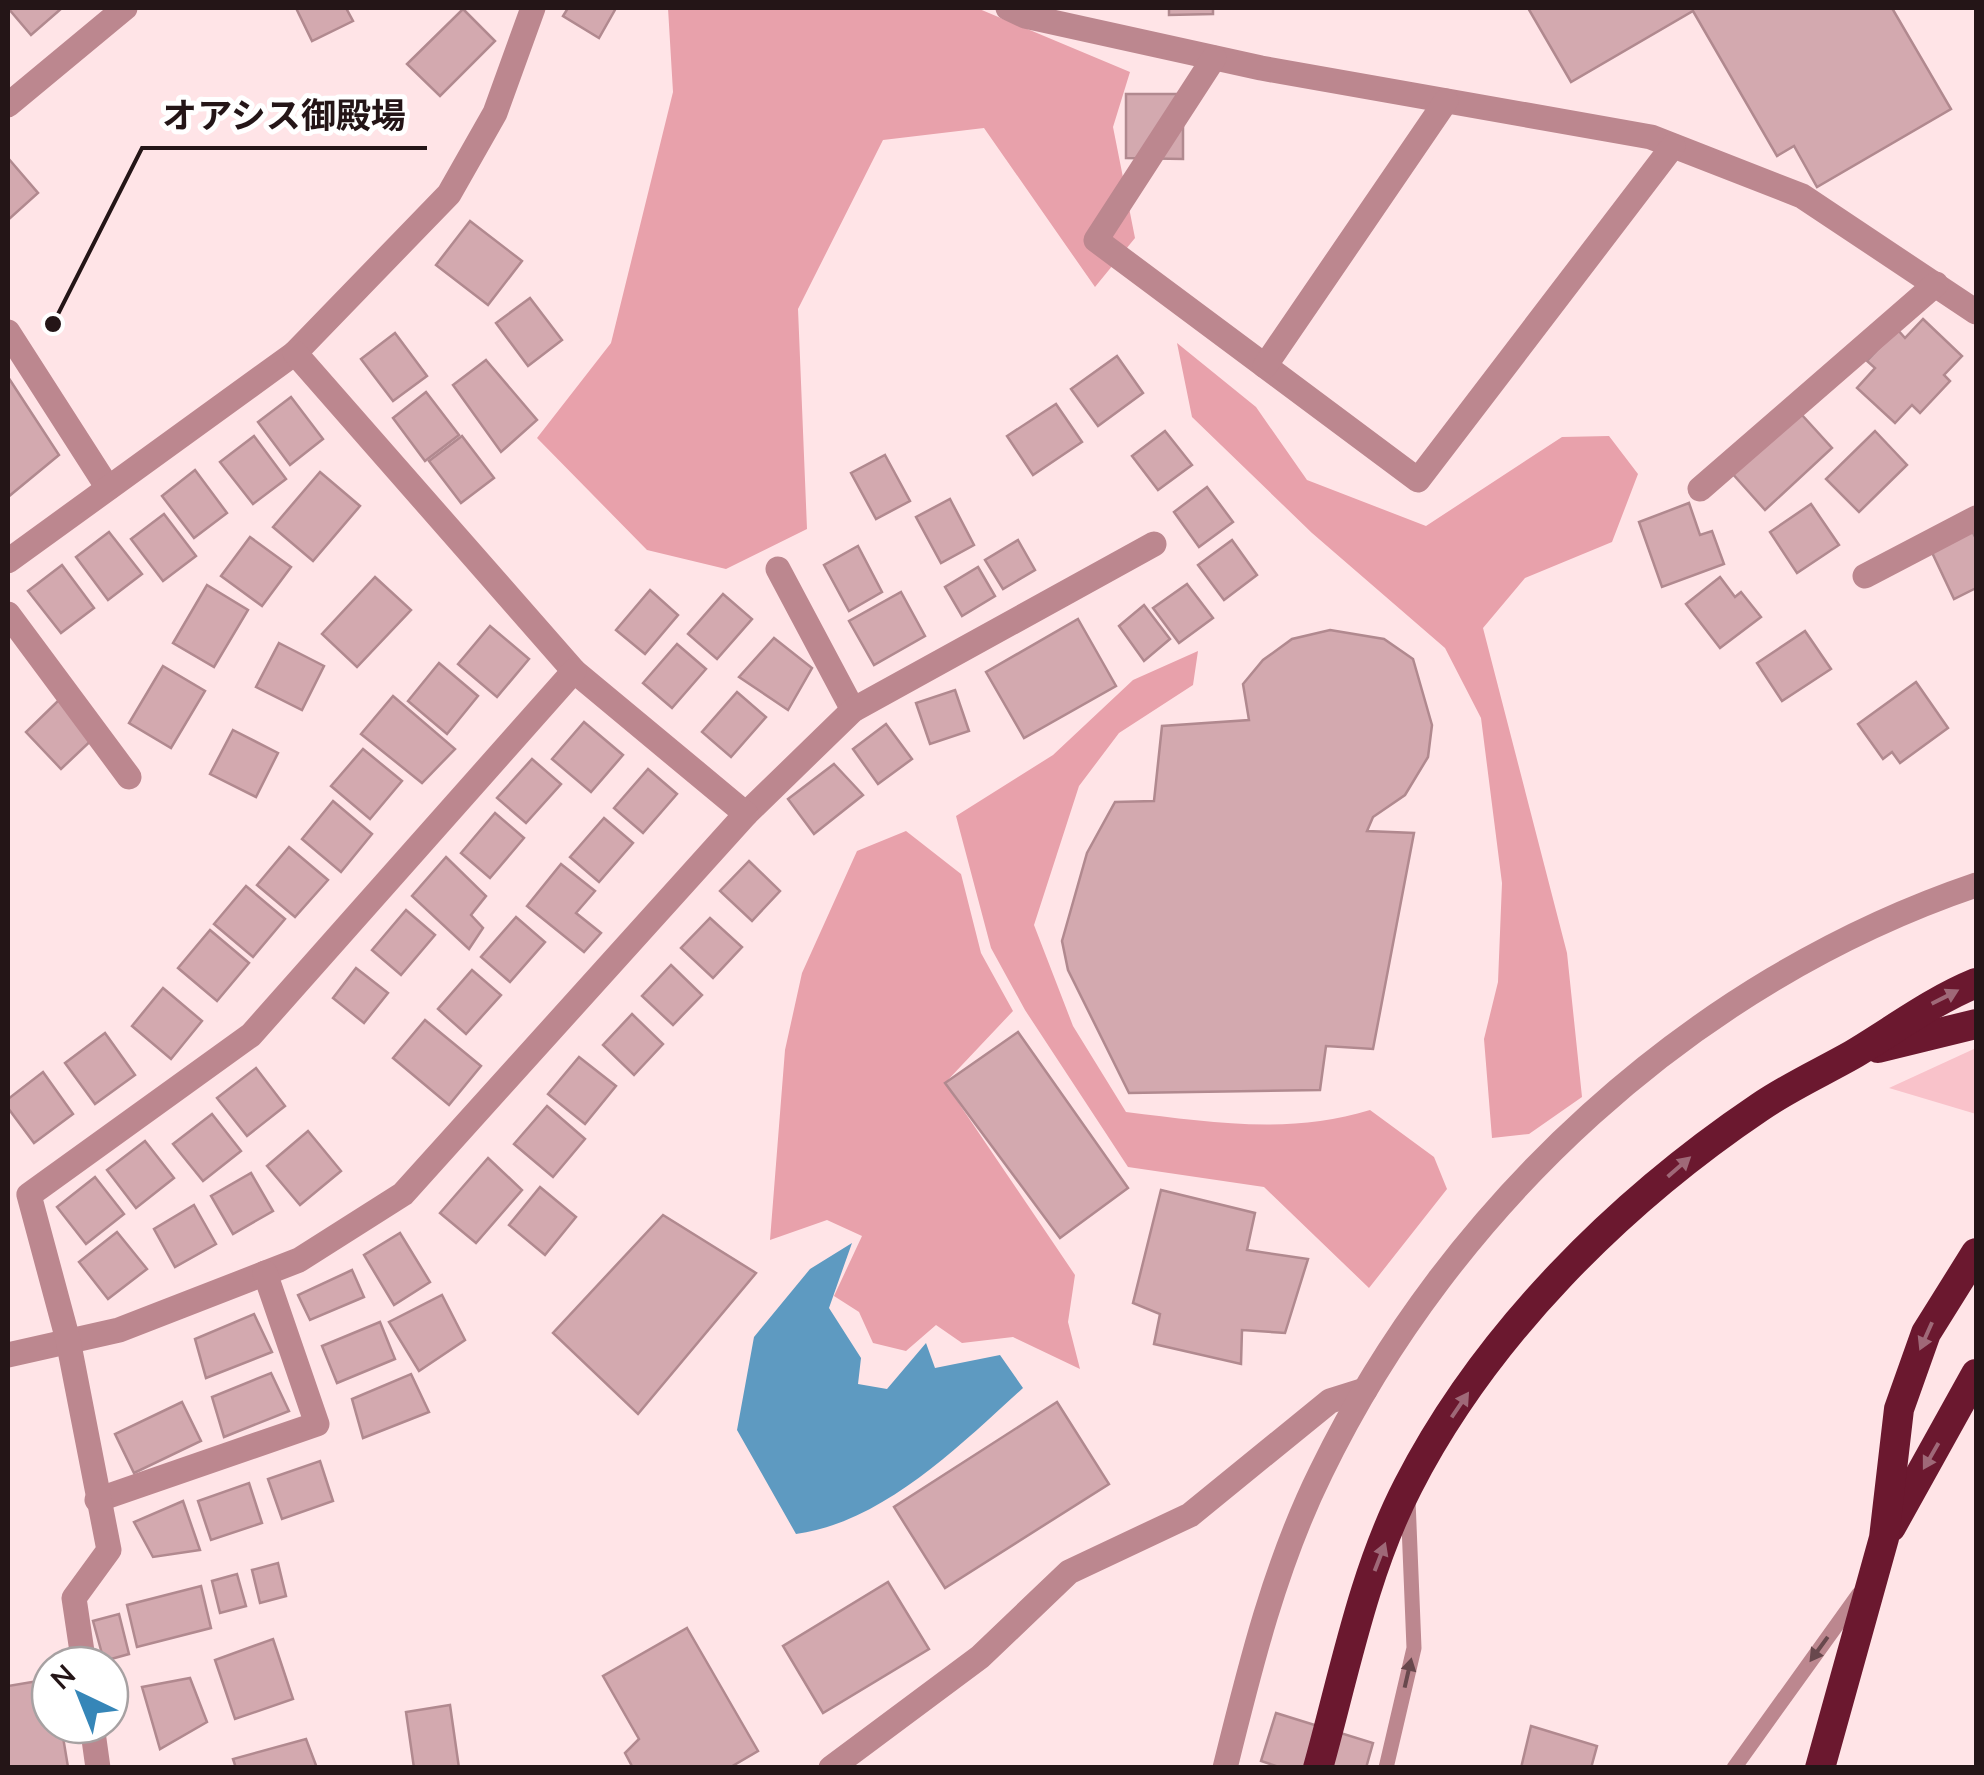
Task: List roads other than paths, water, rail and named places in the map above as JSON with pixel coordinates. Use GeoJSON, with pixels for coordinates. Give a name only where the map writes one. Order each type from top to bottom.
{"type":"FeatureCollection","features":[{"type":"Feature","properties":{"kind":"highway"},"geometry":{"type":"LineString","coordinates":[[1318,1768],[1365,1599],[1407,1487],[1494,1353],[1616,1222],[1694,1155],[1763,1105],[1856,1053],[1943,997],[1976,982]]}},
{"type":"Feature","properties":{"kind":"highway"},"geometry":{"type":"LineString","coordinates":[[1856,1053],[1976,1024]]}},
{"type":"Feature","properties":{"kind":"highway"},"geometry":{"type":"LineString","coordinates":[[1820,1768],[1884,1538],[1898,1409],[1926,1332],[1976,1253]]}},
{"type":"Feature","properties":{"kind":"highway"},"geometry":{"type":"LineString","coordinates":[[1884,1538],[1976,1374]]}},
{"type":"Feature","properties":{"kind":"street"},"geometry":{"type":"LineString","coordinates":[[8,105],[125,8]]}},
{"type":"Feature","properties":{"kind":"street"},"geometry":{"type":"LineString","coordinates":[[8,560],[295,353],[449,194],[495,114],[533,8]]}},
{"type":"Feature","properties":{"kind":"street"},"geometry":{"type":"LineString","coordinates":[[1008,8],[1025,16],[1214,58],[1651,138],[1802,196],[1976,312]]}},
{"type":"Feature","properties":{"kind":"street"},"geometry":{"type":"LineString","coordinates":[[1214,58],[1096,240],[1418,480],[1672,146]]}},
{"type":"Feature","properties":{"kind":"street"},"geometry":{"type":"LineString","coordinates":[[1266,366],[1446,101]]}},
{"type":"Feature","properties":{"kind":"street"},"geometry":{"type":"LineString","coordinates":[[1700,489],[1936,284]]}},
{"type":"Feature","properties":{"kind":"street"},"geometry":{"type":"LineString","coordinates":[[8,332],[108,488]]}},
{"type":"Feature","properties":{"kind":"street"},"geometry":{"type":"LineString","coordinates":[[295,353],[574,671],[746,814]]}},
{"type":"Feature","properties":{"kind":"street"},"geometry":{"type":"LineString","coordinates":[[1864,576],[1976,518]]}},
{"type":"Feature","properties":{"kind":"street"},"geometry":{"type":"LineString","coordinates":[[8,1355],[119,1330],[298,1260],[403,1194],[746,814],[854,710],[1154,544]]}},
{"type":"Feature","properties":{"kind":"street"},"geometry":{"type":"LineString","coordinates":[[778,569],[854,710]]}},
{"type":"Feature","properties":{"kind":"street"},"geometry":{"type":"LineString","coordinates":[[8,614],[129,778]]}},
{"type":"Feature","properties":{"kind":"street"},"geometry":{"type":"LineString","coordinates":[[81,1645],[74,1598],[110,1550],[68,1340],[29,1195],[251,1035],[574,671]]}},
{"type":"Feature","properties":{"kind":"street"},"geometry":{"type":"LineString","coordinates":[[1226,1768],[1253,1657],[1283,1564],[1320,1473],[1403,1326],[1466,1243],[1533,1168],[1686,1038],[1767,984],[1852,936],[1976,885]]}},
{"type":"Feature","properties":{"kind":"street"},"geometry":{"type":"LineString","coordinates":[[97,1500],[317,1424],[265,1273]]}},
{"type":"Feature","properties":{"kind":"street"},"geometry":{"type":"LineString","coordinates":[[831,1768],[980,1657],[1070,1572],[1190,1515],[1330,1401],[1365,1390]]}},
{"type":"Feature","properties":{"kind":"lane"},"geometry":{"type":"LineString","coordinates":[[1386,1768],[1414,1648],[1407,1487]]}},
{"type":"Feature","properties":{"kind":"lane"},"geometry":{"type":"LineString","coordinates":[[1734,1768],[1876,1570]]}},
{"type":"Feature","properties":{"kind":"water"},"geometry":{"type":"Polygon","coordinates":[[[852,1243],[829,1308],[861,1358],[858,1384],[887,1389],[926,1343],[935,1368],[1000,1355],[1023,1388],[947,1456],[890,1498],[828,1527],[796,1534],[737,1430],[754,1337],[810,1269],[852,1243]]]}},
{"type":"Feature","properties":{"kind":"place","name":"オアシス御殿場"},"geometry":{"type":"Point","coordinates":[53,324]}}]}
